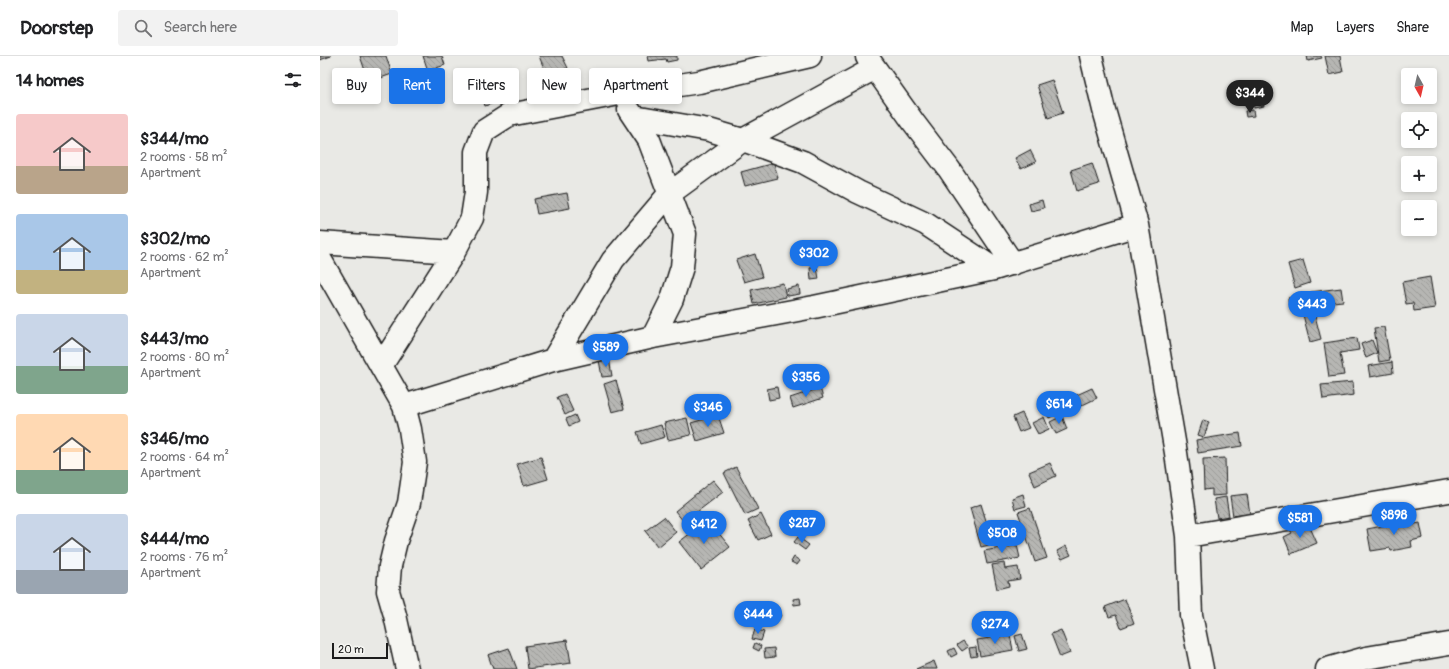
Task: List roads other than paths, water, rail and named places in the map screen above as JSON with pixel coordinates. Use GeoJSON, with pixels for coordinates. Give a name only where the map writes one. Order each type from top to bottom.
{"type":"FeatureCollection","features":[{"type":"Feature","properties":{"kind":"street"},"geometry":{"type":"LineString","coordinates":[[682,85],[699,82],[810,56]]}},
{"type":"Feature","properties":{"kind":"street"},"geometry":{"type":"LineString","coordinates":[[1091,56],[1104,110],[1137,225],[1176,453],[1188,536],[1191,616],[1202,669]]}},
{"type":"Feature","properties":{"kind":"street"},"geometry":{"type":"LineString","coordinates":[[554,360],[613,260],[670,194],[743,140],[871,62],[949,169],[1003,266]]}},
{"type":"Feature","properties":{"kind":"street"},"geometry":{"type":"LineString","coordinates":[[380,366],[454,252],[472,218],[476,192],[476,152],[484,131],[509,115],[589,100]]}},
{"type":"Feature","properties":{"kind":"street"},"geometry":{"type":"LineString","coordinates":[[626,104],[649,140],[685,234],[682,267],[672,299],[653,337]]}},
{"type":"Feature","properties":{"kind":"street"},"geometry":{"type":"LineString","coordinates":[[634,117],[709,130],[743,140],[803,162],[858,192],[926,224],[1003,266]]}},
{"type":"Feature","properties":{"kind":"street"},"geometry":{"type":"LineString","coordinates":[[404,406],[554,360],[653,337],[814,307],[1003,266],[1137,225]]}},
{"type":"Feature","properties":{"kind":"street"},"geometry":{"type":"LineString","coordinates":[[320,243],[454,252]]}},
{"type":"Feature","properties":{"kind":"street"},"geometry":{"type":"LineString","coordinates":[[320,259],[404,406],[410,429],[414,462],[409,503],[390,566],[388,591],[407,669]]}},
{"type":"Feature","properties":{"kind":"street"},"geometry":{"type":"LineString","coordinates":[[1188,536],[1449,491]]}},
{"type":"Feature","properties":{"kind":"street"},"geometry":{"type":"LineString","coordinates":[[1327,669],[1366,658],[1449,644]]}}]}
